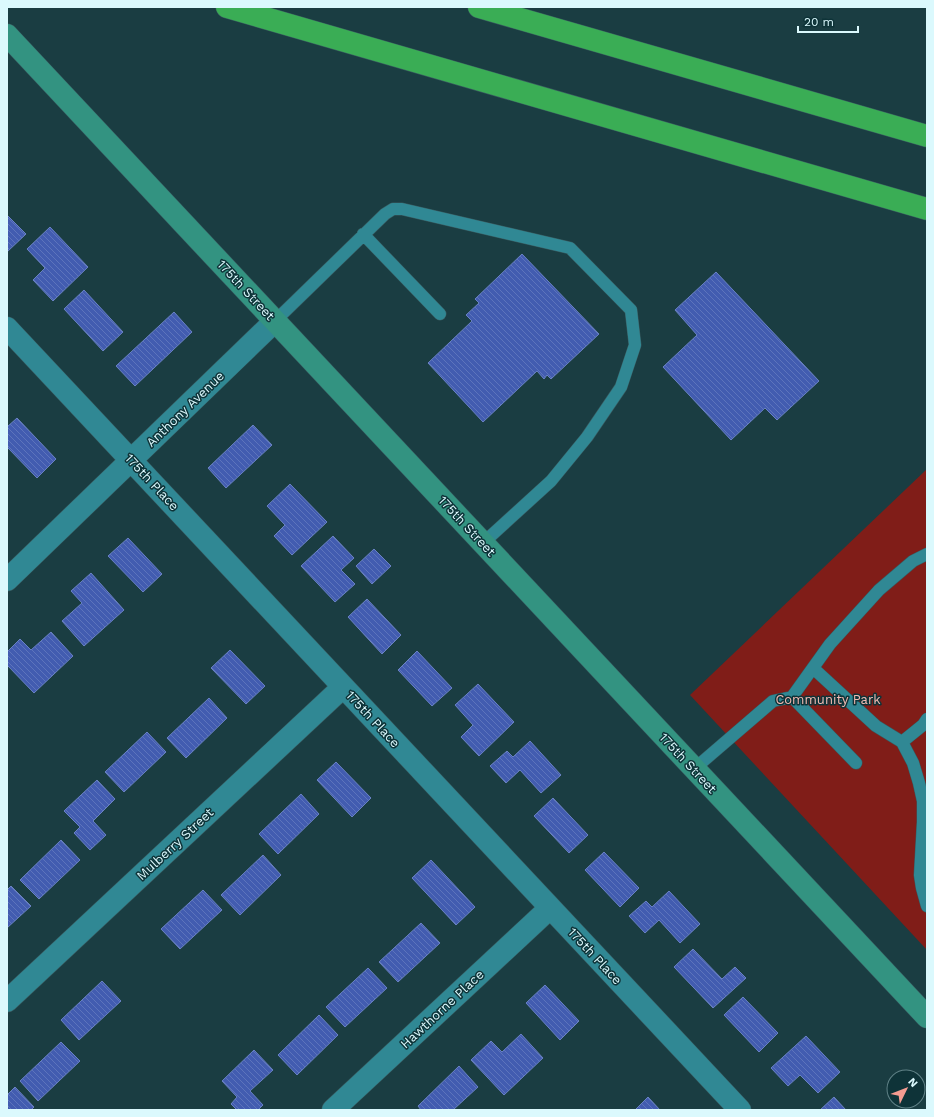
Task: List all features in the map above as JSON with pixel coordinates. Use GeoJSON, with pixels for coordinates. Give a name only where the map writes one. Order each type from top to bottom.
{"type":"FeatureCollection","features":[{"type":"Feature","properties":{"kind":"highway"},"geometry":{"type":"LineString","coordinates":[[227,7],[927,209]]}},
{"type":"Feature","properties":{"kind":"highway"},"geometry":{"type":"LineString","coordinates":[[479,7],[927,136]]}},
{"type":"Feature","properties":{"kind":"main road","name":"175th Street"},"geometry":{"type":"LineString","coordinates":[[7,35],[927,1017]]}},
{"type":"Feature","properties":{"kind":"street","name":"Anthony Avenue"},"geometry":{"type":"LineString","coordinates":[[7,580],[276,321]]}},
{"type":"Feature","properties":{"kind":"street","name":"175th Place"},"geometry":{"type":"LineString","coordinates":[[7,328],[740,1110]]}},
{"type":"Feature","properties":{"kind":"street","name":"Mulberry Street"},"geometry":{"type":"LineString","coordinates":[[7,1001],[343,687]]}},
{"type":"Feature","properties":{"kind":"street","name":"Hawthorne Place"},"geometry":{"type":"LineString","coordinates":[[334,1110],[550,908]]}},
{"type":"Feature","properties":{"kind":"lane"},"geometry":{"type":"LineString","coordinates":[[276,321],[363,234],[385,214],[393,209],[402,209],[570,248],[631,310],[635,345],[621,387],[587,438],[551,481],[483,543]]}},
{"type":"Feature","properties":{"kind":"lane"},"geometry":{"type":"LineString","coordinates":[[363,234],[440,314]]}},
{"type":"Feature","properties":{"kind":"lane"},"geometry":{"type":"LineString","coordinates":[[694,769],[774,701],[792,697],[830,644],[878,590],[913,561],[927,554]]}},
{"type":"Feature","properties":{"kind":"lane"},"geometry":{"type":"LineString","coordinates":[[813,668],[870,721],[902,742],[913,763],[920,783],[923,801],[920,875],[927,906]]}},
{"type":"Feature","properties":{"kind":"lane"},"geometry":{"type":"LineString","coordinates":[[792,697],[856,763]]}},
{"type":"Feature","properties":{"kind":"lane"},"geometry":{"type":"LineString","coordinates":[[902,742],[923,725],[927,719]]}},
{"type":"Feature","properties":{"kind":"green space","name":"Community Park"},"geometry":{"type":"Polygon","coordinates":[[[927,469],[927,950],[690,695],[927,469]]]}},
{"type":"Feature","properties":{"kind":"building"},"geometry":{"type":"Polygon","coordinates":[[[7,215],[26,234],[7,252],[7,215]]]}},
{"type":"Feature","properties":{"kind":"building"},"geometry":{"type":"Polygon","coordinates":[[[50,227],[88,267],[53,301],[33,280],[45,268],[27,249],[50,227]]]}},
{"type":"Feature","properties":{"kind":"building"},"geometry":{"type":"Polygon","coordinates":[[[522,254],[599,334],[551,379],[547,375],[544,379],[537,371],[483,422],[428,363],[472,321],[466,315],[479,303],[475,299],[522,254]]]}},
{"type":"Feature","properties":{"kind":"building"},"geometry":{"type":"Polygon","coordinates":[[[716,272],[819,381],[777,420],[765,408],[731,440],[663,367],[697,335],[675,310],[716,272]]]}},
{"type":"Feature","properties":{"kind":"building"},"geometry":{"type":"Polygon","coordinates":[[[84,290],[123,332],[103,351],[64,309],[84,290]]]}},
{"type":"Feature","properties":{"kind":"building"},"geometry":{"type":"Polygon","coordinates":[[[174,312],[192,332],[135,386],[116,366],[174,312]]]}},
{"type":"Feature","properties":{"kind":"building"},"geometry":{"type":"Polygon","coordinates":[[[17,418],[56,459],[37,478],[7,447],[7,427],[17,418]]]}},
{"type":"Feature","properties":{"kind":"building"},"geometry":{"type":"Polygon","coordinates":[[[253,425],[272,445],[226,488],[208,468],[253,425]]]}},
{"type":"Feature","properties":{"kind":"building"},"geometry":{"type":"Polygon","coordinates":[[[290,484],[327,522],[292,555],[274,536],[285,525],[267,506],[290,484]]]}},
{"type":"Feature","properties":{"kind":"building"},"geometry":{"type":"Polygon","coordinates":[[[333,536],[354,558],[341,570],[355,584],[335,602],[301,566],[333,536]]]}},
{"type":"Feature","properties":{"kind":"building"},"geometry":{"type":"Polygon","coordinates":[[[128,538],[162,574],[143,592],[108,556],[128,538]]]}},
{"type":"Feature","properties":{"kind":"building"},"geometry":{"type":"Polygon","coordinates":[[[374,549],[391,566],[372,584],[356,566],[374,549]]]}},
{"type":"Feature","properties":{"kind":"building"},"geometry":{"type":"Polygon","coordinates":[[[91,573],[124,610],[84,646],[62,621],[82,603],[71,591],[91,573]]]}},
{"type":"Feature","properties":{"kind":"building"},"geometry":{"type":"Polygon","coordinates":[[[367,599],[401,635],[382,654],[348,617],[367,599]]]}},
{"type":"Feature","properties":{"kind":"building"},"geometry":{"type":"Polygon","coordinates":[[[51,632],[73,656],[34,693],[7,665],[7,652],[20,639],[31,650],[51,632]]]}},
{"type":"Feature","properties":{"kind":"building"},"geometry":{"type":"Polygon","coordinates":[[[230,650],[265,686],[246,704],[211,668],[230,650]]]}},
{"type":"Feature","properties":{"kind":"building"},"geometry":{"type":"Polygon","coordinates":[[[417,651],[452,688],[432,706],[398,670],[417,651]]]}},
{"type":"Feature","properties":{"kind":"building"},"geometry":{"type":"Polygon","coordinates":[[[478,684],[514,722],[479,756],[461,737],[473,725],[455,705],[478,684]]]}},
{"type":"Feature","properties":{"kind":"building"},"geometry":{"type":"Polygon","coordinates":[[[209,698],[227,718],[186,758],[167,738],[209,698]]]}},
{"type":"Feature","properties":{"kind":"building"},"geometry":{"type":"Polygon","coordinates":[[[147,732],[166,752],[124,792],[105,772],[147,732]]]}},
{"type":"Feature","properties":{"kind":"building"},"geometry":{"type":"Polygon","coordinates":[[[530,741],[561,775],[541,793],[520,770],[506,783],[490,766],[507,751],[513,757],[530,741]]]}},
{"type":"Feature","properties":{"kind":"building"},"geometry":{"type":"Polygon","coordinates":[[[336,762],[371,798],[352,817],[317,780],[336,762]]]}},
{"type":"Feature","properties":{"kind":"building"},"geometry":{"type":"Polygon","coordinates":[[[97,780],[115,799],[93,821],[106,835],[90,850],[74,833],[80,827],[64,811],[97,780]]]}},
{"type":"Feature","properties":{"kind":"building"},"geometry":{"type":"Polygon","coordinates":[[[301,794],[319,814],[278,854],[259,834],[301,794]]]}},
{"type":"Feature","properties":{"kind":"building"},"geometry":{"type":"Polygon","coordinates":[[[553,798],[588,835],[569,853],[534,816],[553,798]]]}},
{"type":"Feature","properties":{"kind":"building"},"geometry":{"type":"Polygon","coordinates":[[[61,840],[80,860],[39,899],[20,880],[61,840]]]}},
{"type":"Feature","properties":{"kind":"building"},"geometry":{"type":"Polygon","coordinates":[[[604,852],[639,888],[620,907],[585,870],[604,852]]]}},
{"type":"Feature","properties":{"kind":"building"},"geometry":{"type":"Polygon","coordinates":[[[263,855],[281,875],[240,915],[221,895],[263,855]]]}},
{"type":"Feature","properties":{"kind":"building"},"geometry":{"type":"Polygon","coordinates":[[[431,860],[475,907],[456,925],[412,878],[431,860]]]}},
{"type":"Feature","properties":{"kind":"building"},"geometry":{"type":"Polygon","coordinates":[[[11,886],[31,906],[7,928],[7,890],[11,886]]]}},
{"type":"Feature","properties":{"kind":"building"},"geometry":{"type":"Polygon","coordinates":[[[203,890],[222,910],[180,949],[161,929],[203,890]]]}},
{"type":"Feature","properties":{"kind":"building"},"geometry":{"type":"Polygon","coordinates":[[[669,891],[700,924],[680,943],[659,920],[645,933],[629,916],[646,901],[652,907],[669,891]]]}},
{"type":"Feature","properties":{"kind":"building"},"geometry":{"type":"Polygon","coordinates":[[[421,923],[440,943],[398,982],[379,962],[421,923]]]}},
{"type":"Feature","properties":{"kind":"building"},"geometry":{"type":"Polygon","coordinates":[[[693,949],[722,979],[735,967],[746,978],[713,1008],[674,967],[693,949]]]}},
{"type":"Feature","properties":{"kind":"building"},"geometry":{"type":"Polygon","coordinates":[[[368,968],[387,988],[345,1027],[326,1007],[368,968]]]}},
{"type":"Feature","properties":{"kind":"building"},"geometry":{"type":"Polygon","coordinates":[[[102,981],[121,1001],[79,1040],[61,1020],[102,981]]]}},
{"type":"Feature","properties":{"kind":"building"},"geometry":{"type":"Polygon","coordinates":[[[545,985],[579,1021],[560,1040],[526,1003],[545,985]]]}},
{"type":"Feature","properties":{"kind":"building"},"geometry":{"type":"Polygon","coordinates":[[[743,997],[778,1033],[759,1052],[724,1015],[743,997]]]}},
{"type":"Feature","properties":{"kind":"building"},"geometry":{"type":"Polygon","coordinates":[[[319,1015],[338,1035],[297,1075],[278,1055],[319,1015]]]}},
{"type":"Feature","properties":{"kind":"building"},"geometry":{"type":"Polygon","coordinates":[[[521,1034],[543,1058],[504,1095],[471,1060],[491,1041],[502,1052],[521,1034]]]}},
{"type":"Feature","properties":{"kind":"building"},"geometry":{"type":"Polygon","coordinates":[[[806,1036],[840,1072],[818,1093],[800,1075],[788,1086],[771,1068],[806,1036]]]}},
{"type":"Feature","properties":{"kind":"building"},"geometry":{"type":"Polygon","coordinates":[[[61,1042],[80,1061],[38,1101],[20,1081],[61,1042]]]}},
{"type":"Feature","properties":{"kind":"building"},"geometry":{"type":"Polygon","coordinates":[[[254,1050],[273,1070],[250,1091],[263,1105],[258,1110],[237,1110],[231,1104],[237,1097],[222,1081],[254,1050]]]}},
{"type":"Feature","properties":{"kind":"building"},"geometry":{"type":"Polygon","coordinates":[[[459,1066],[478,1087],[453,1110],[421,1110],[418,1106],[459,1066]]]}},
{"type":"Feature","properties":{"kind":"building"},"geometry":{"type":"Polygon","coordinates":[[[15,1087],[34,1107],[31,1110],[7,1110],[7,1095],[15,1087]]]}},
{"type":"Feature","properties":{"kind":"building"},"geometry":{"type":"Polygon","coordinates":[[[648,1097],[660,1110],[635,1110],[648,1097]]]}},
{"type":"Feature","properties":{"kind":"building"},"geometry":{"type":"Polygon","coordinates":[[[834,1097],[846,1110],[820,1110],[834,1097]]]}}]}
